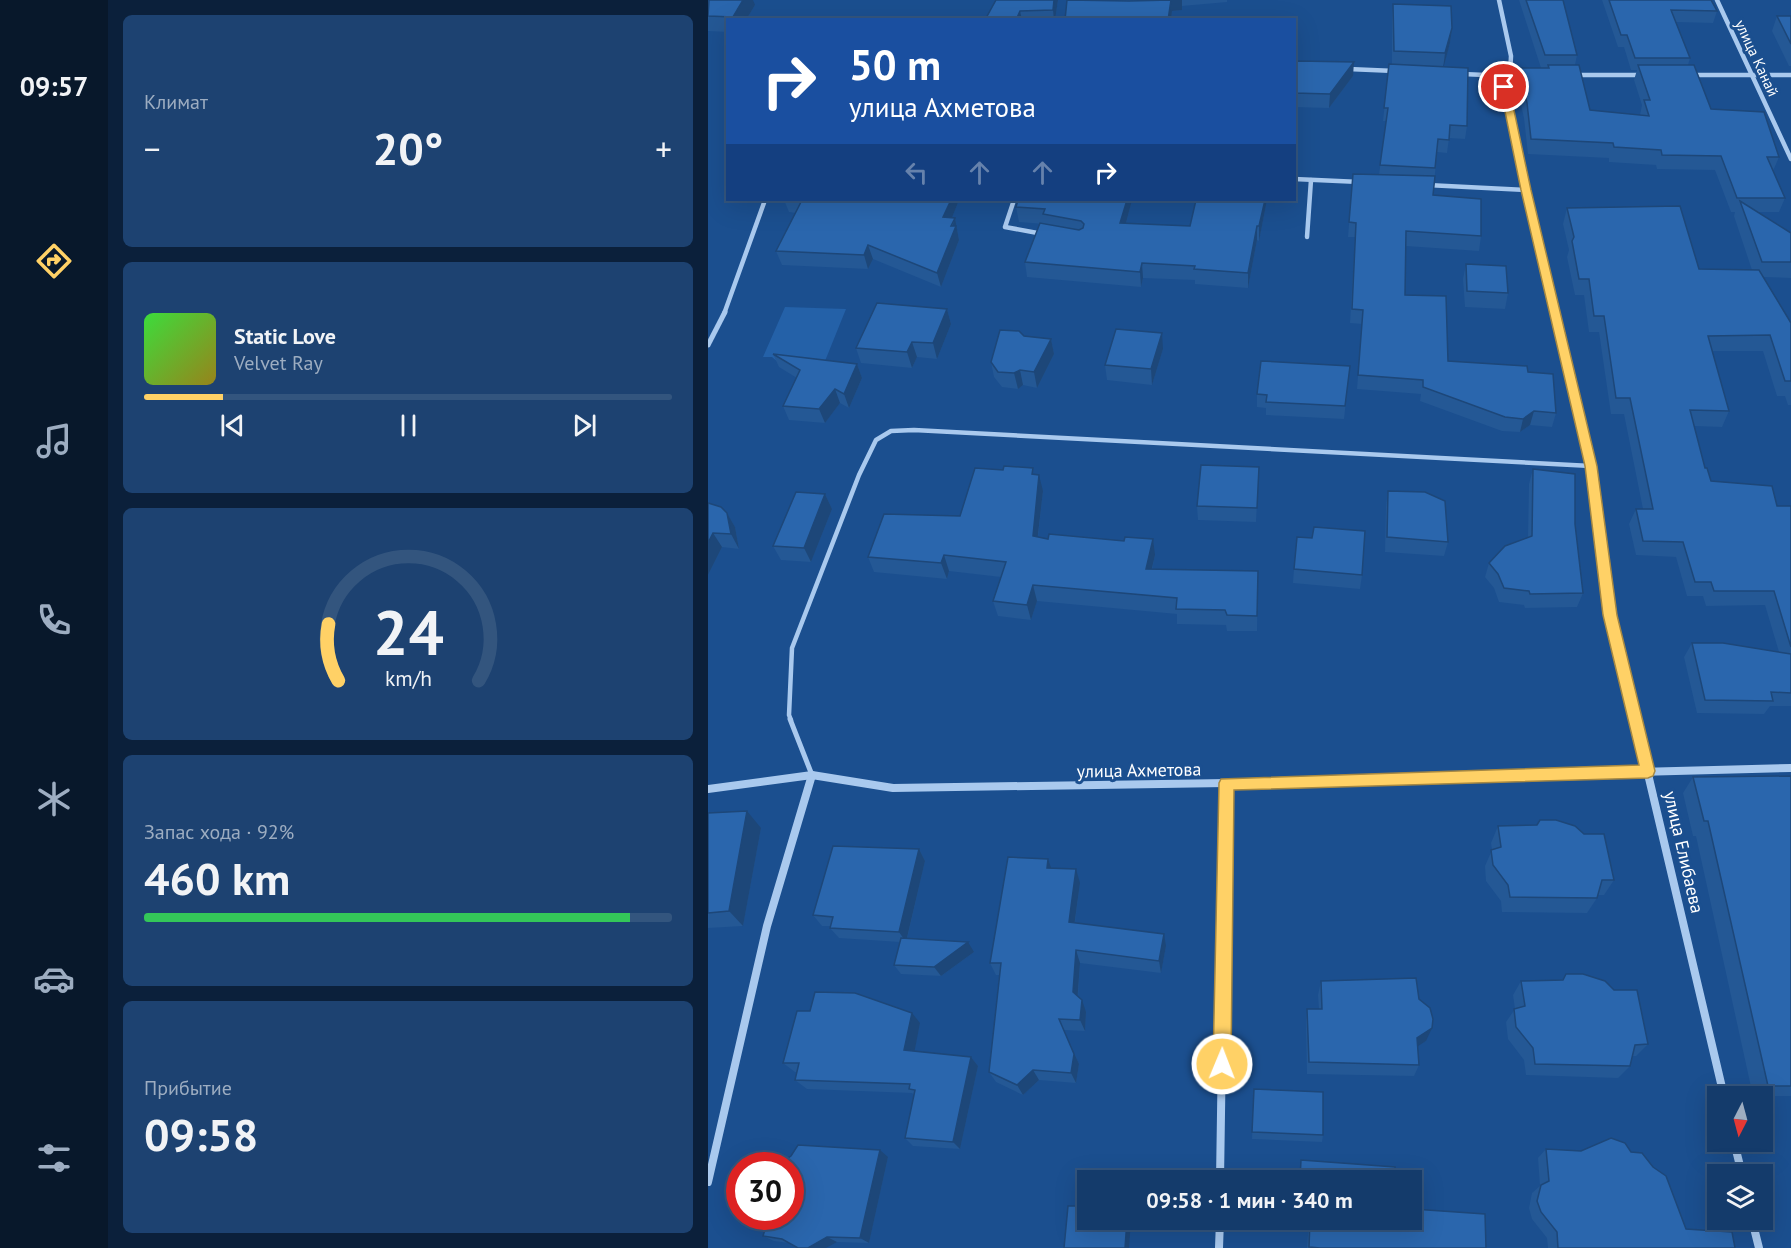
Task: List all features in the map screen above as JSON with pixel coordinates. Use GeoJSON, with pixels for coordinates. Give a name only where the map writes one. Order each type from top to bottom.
{"type":"FeatureCollection","features":[{"type":"Feature","properties":{"kind":"street"},"geometry":{"type":"LineString","coordinates":[[1498,0],[1510,56],[1510,76]]}},
{"type":"Feature","properties":{"kind":"street","name":"улица Канай"},"geometry":{"type":"LineString","coordinates":[[1717,0],[1791,159]]}},
{"type":"Feature","properties":{"kind":"street"},"geometry":{"type":"LineString","coordinates":[[1339,69],[1396,71]]}},
{"type":"Feature","properties":{"kind":"street"},"geometry":{"type":"LineString","coordinates":[[1453,73],[1536,75]]}},
{"type":"Feature","properties":{"kind":"street"},"geometry":{"type":"LineString","coordinates":[[1572,75],[1643,75]]}},
{"type":"Feature","properties":{"kind":"street"},"geometry":{"type":"LineString","coordinates":[[1679,75],[1791,75]]}},
{"type":"Feature","properties":{"kind":"street","name":"улица Елибаева"},"geometry":{"type":"LineString","coordinates":[[1510,76],[1504,87],[1591,466],[1610,615],[1722,1086]]}},
{"type":"Feature","properties":{"kind":"street"},"geometry":{"type":"LineString","coordinates":[[1296,179],[1371,183]]}},
{"type":"Feature","properties":{"kind":"street"},"geometry":{"type":"LineString","coordinates":[[1307,237],[1311,180]]}},
{"type":"Feature","properties":{"kind":"street"},"geometry":{"type":"LineString","coordinates":[[1418,185],[1526,190]]}},
{"type":"Feature","properties":{"kind":"street"},"geometry":{"type":"LineString","coordinates":[[708,345],[724,314],[765,201]]}},
{"type":"Feature","properties":{"kind":"street"},"geometry":{"type":"LineString","coordinates":[[1014,201],[1005,227],[1049,234]]}},
{"type":"Feature","properties":{"kind":"street","name":"улица Ахметова"},"geometry":{"type":"LineString","coordinates":[[708,789],[812,775],[893,788],[1226,783],[1791,768]]}},
{"type":"Feature","properties":{"kind":"street"},"geometry":{"type":"LineString","coordinates":[[708,1182],[767,926],[812,775]]}},
{"type":"Feature","properties":{"kind":"street"},"geometry":{"type":"LineString","coordinates":[[1220,1170],[1226,783]]}},
{"type":"Feature","properties":{"kind":"street"},"geometry":{"type":"LineString","coordinates":[[1219,1248],[1220,1230]]}},
{"type":"Feature","properties":{"kind":"street"},"geometry":{"type":"LineString","coordinates":[[1754,1230],[1759,1248]]}},
{"type":"Feature","properties":{"kind":"lane"},"geometry":{"type":"LineString","coordinates":[[812,775],[789,715],[792,648],[859,475],[876,440],[891,431],[914,430],[1591,466]]}},
{"type":"Feature","properties":{"kind":"shaded area"},"geometry":{"type":"Polygon","coordinates":[[[785,307],[846,309],[825,361],[779,363],[772,357],[763,357],[785,307]]]}},
{"type":"Feature","properties":{"kind":"building"},"geometry":{"type":"Polygon","coordinates":[[[709,0],[743,0],[733,17],[708,16],[709,0]]]}},
{"type":"Feature","properties":{"kind":"building"},"geometry":{"type":"Polygon","coordinates":[[[996,0],[1054,0],[1053,10],[1020,11],[1017,18],[986,18],[996,0]]]}},
{"type":"Feature","properties":{"kind":"building"},"geometry":{"type":"Polygon","coordinates":[[[1067,0],[1171,0],[1168,18],[1065,18],[1067,0]]]}},
{"type":"Feature","properties":{"kind":"building"},"geometry":{"type":"Polygon","coordinates":[[[1526,0],[1563,0],[1577,55],[1545,55],[1526,0]]]}},
{"type":"Feature","properties":{"kind":"building"},"geometry":{"type":"Polygon","coordinates":[[[1609,0],[1711,0],[1717,11],[1671,10],[1690,58],[1635,58],[1627,35],[1621,35],[1609,0]]]}},
{"type":"Feature","properties":{"kind":"building"},"geometry":{"type":"Polygon","coordinates":[[[1393,4],[1451,6],[1452,28],[1445,53],[1394,51],[1393,4]]]}},
{"type":"Feature","properties":{"kind":"building"},"geometry":{"type":"Polygon","coordinates":[[[1777,16],[1791,16],[1791,44],[1777,16]]]}},
{"type":"Feature","properties":{"kind":"building"},"geometry":{"type":"Polygon","coordinates":[[[1296,61],[1354,62],[1330,94],[1296,93],[1296,61]]]}},
{"type":"Feature","properties":{"kind":"building"},"geometry":{"type":"Polygon","coordinates":[[[1389,64],[1468,68],[1467,126],[1450,125],[1449,140],[1438,139],[1435,168],[1380,165],[1388,108],[1384,108],[1389,64]]]}},
{"type":"Feature","properties":{"kind":"building"},"geometry":{"type":"Polygon","coordinates":[[[1548,65],[1579,65],[1590,110],[1649,116],[1644,100],[1650,100],[1638,65],[1694,65],[1711,109],[1764,112],[1779,157],[1767,157],[1785,198],[1737,198],[1721,156],[1662,155],[1661,150],[1614,147],[1613,143],[1531,139],[1527,103],[1519,68],[1549,68],[1548,65]]]}},
{"type":"Feature","properties":{"kind":"building"},"geometry":{"type":"Polygon","coordinates":[[[1353,174],[1435,176],[1433,195],[1481,199],[1481,236],[1406,231],[1405,295],[1446,296],[1448,361],[1527,366],[1528,372],[1553,374],[1556,413],[1534,411],[1523,419],[1505,417],[1423,387],[1423,380],[1358,375],[1363,310],[1352,309],[1356,223],[1349,222],[1353,174]]]}},
{"type":"Feature","properties":{"kind":"building"},"geometry":{"type":"Polygon","coordinates":[[[801,201],[951,201],[943,217],[955,218],[951,226],[956,226],[937,273],[868,245],[864,255],[776,251],[801,201]]]}},
{"type":"Feature","properties":{"kind":"building"},"geometry":{"type":"Polygon","coordinates":[[[1018,201],[1127,201],[1120,223],[1190,226],[1196,201],[1265,201],[1259,226],[1257,226],[1248,273],[1194,269],[1195,266],[1142,263],[1140,272],[1025,262],[1040,223],[1079,230],[1084,224],[1081,221],[1043,214],[1045,209],[1016,207],[1018,201]]]}},
{"type":"Feature","properties":{"kind":"building"},"geometry":{"type":"Polygon","coordinates":[[[1740,201],[1791,233],[1791,262],[1762,262],[1740,201]]]}},
{"type":"Feature","properties":{"kind":"building"},"geometry":{"type":"Polygon","coordinates":[[[1680,206],[1699,269],[1759,270],[1791,323],[1791,381],[1785,381],[1770,335],[1708,336],[1729,411],[1690,410],[1705,468],[1707,468],[1711,481],[1772,486],[1777,506],[1791,506],[1791,647],[1774,591],[1714,591],[1711,582],[1695,582],[1683,542],[1643,541],[1636,509],[1653,509],[1630,398],[1616,398],[1604,316],[1594,316],[1589,279],[1579,279],[1572,241],[1574,237],[1567,208],[1680,206]]]}},
{"type":"Feature","properties":{"kind":"building"},"geometry":{"type":"Polygon","coordinates":[[[1466,264],[1506,266],[1508,293],[1467,291],[1466,264]]]}},
{"type":"Feature","properties":{"kind":"building"},"geometry":{"type":"Polygon","coordinates":[[[877,303],[947,309],[933,343],[912,342],[907,352],[856,348],[877,303]]]}},
{"type":"Feature","properties":{"kind":"building"},"geometry":{"type":"Polygon","coordinates":[[[1116,329],[1162,333],[1151,369],[1105,365],[1116,329]]]}},
{"type":"Feature","properties":{"kind":"building"},"geometry":{"type":"Polygon","coordinates":[[[1000,330],[1019,331],[1024,336],[1051,339],[1034,372],[1020,370],[1014,373],[998,372],[991,362],[1000,330]]]}},
{"type":"Feature","properties":{"kind":"building"},"geometry":{"type":"Polygon","coordinates":[[[773,354],[857,364],[844,394],[835,389],[819,409],[783,406],[800,370],[773,354]]]}},
{"type":"Feature","properties":{"kind":"building"},"geometry":{"type":"Polygon","coordinates":[[[1261,361],[1350,366],[1345,406],[1266,402],[1267,395],[1257,394],[1261,361]]]}},
{"type":"Feature","properties":{"kind":"building"},"geometry":{"type":"Polygon","coordinates":[[[1201,465],[1259,467],[1257,508],[1197,506],[1201,465]]]}},
{"type":"Feature","properties":{"kind":"building"},"geometry":{"type":"Polygon","coordinates":[[[1004,466],[1033,468],[1032,474],[1039,475],[1033,536],[1048,539],[1049,534],[1124,541],[1125,537],[1153,539],[1146,569],[1258,571],[1257,616],[1227,615],[1225,610],[1176,609],[1177,598],[1033,585],[1027,605],[993,601],[1006,562],[944,555],[941,563],[868,557],[884,514],[960,516],[975,468],[1003,470],[1004,466]]]}},
{"type":"Feature","properties":{"kind":"building"},"geometry":{"type":"Polygon","coordinates":[[[1533,469],[1575,474],[1575,524],[1583,593],[1530,594],[1529,591],[1504,588],[1498,574],[1489,563],[1505,546],[1532,536],[1533,469]]]}},
{"type":"Feature","properties":{"kind":"building"},"geometry":{"type":"Polygon","coordinates":[[[1388,491],[1425,492],[1445,501],[1448,542],[1387,537],[1388,491]]]}},
{"type":"Feature","properties":{"kind":"building"},"geometry":{"type":"Polygon","coordinates":[[[796,492],[825,494],[804,548],[773,546],[796,492]]]}},
{"type":"Feature","properties":{"kind":"building"},"geometry":{"type":"Polygon","coordinates":[[[708,503],[721,507],[727,513],[731,534],[713,533],[708,543],[708,503]]]}},
{"type":"Feature","properties":{"kind":"building"},"geometry":{"type":"Polygon","coordinates":[[[1314,527],[1365,531],[1362,575],[1294,569],[1297,537],[1312,538],[1314,527]]]}},
{"type":"Feature","properties":{"kind":"building"},"geometry":{"type":"Polygon","coordinates":[[[1692,643],[1723,643],[1791,654],[1791,693],[1771,692],[1773,701],[1705,700],[1692,643]]]}},
{"type":"Feature","properties":{"kind":"building"},"geometry":{"type":"Polygon","coordinates":[[[1791,776],[1791,1086],[1768,1086],[1708,821],[1704,821],[1693,777],[1791,776]]]}},
{"type":"Feature","properties":{"kind":"building"},"geometry":{"type":"Polygon","coordinates":[[[747,811],[729,911],[708,913],[708,813],[747,811]]]}},
{"type":"Feature","properties":{"kind":"building"},"geometry":{"type":"Polygon","coordinates":[[[1540,820],[1556,820],[1575,826],[1584,834],[1604,834],[1614,880],[1602,880],[1597,898],[1510,897],[1508,885],[1493,865],[1491,850],[1501,847],[1498,826],[1537,825],[1540,820]]]}},
{"type":"Feature","properties":{"kind":"building"},"geometry":{"type":"Polygon","coordinates":[[[833,846],[919,849],[899,932],[830,928],[833,917],[813,915],[833,846]]]}},
{"type":"Feature","properties":{"kind":"building"},"geometry":{"type":"Polygon","coordinates":[[[1008,857],[1048,859],[1047,868],[1076,869],[1069,922],[1164,934],[1159,961],[1076,950],[1073,992],[1082,1000],[1080,1020],[1059,1019],[1074,1054],[1071,1073],[1033,1070],[1017,1085],[989,1072],[1001,963],[990,963],[1008,857]]]}},
{"type":"Feature","properties":{"kind":"building"},"geometry":{"type":"Polygon","coordinates":[[[901,938],[968,942],[934,967],[894,965],[901,938]]]}},
{"type":"Feature","properties":{"kind":"building"},"geometry":{"type":"Polygon","coordinates":[[[1566,974],[1583,974],[1605,981],[1614,990],[1637,990],[1648,1044],[1635,1045],[1630,1066],[1535,1064],[1533,1048],[1516,1027],[1514,1009],[1525,1006],[1521,981],[1563,980],[1566,974]]]}},
{"type":"Feature","properties":{"kind":"building"},"geometry":{"type":"Polygon","coordinates":[[[1416,978],[1419,999],[1430,1008],[1433,1019],[1432,1028],[1417,1038],[1419,1065],[1309,1062],[1307,1009],[1322,1009],[1321,981],[1416,978]]]}},
{"type":"Feature","properties":{"kind":"building"},"geometry":{"type":"Polygon","coordinates":[[[815,992],[855,993],[912,1013],[904,1050],[971,1057],[953,1142],[905,1138],[915,1090],[909,1089],[910,1084],[795,1080],[799,1063],[783,1063],[797,1011],[810,1011],[815,992]]]}},
{"type":"Feature","properties":{"kind":"building"},"geometry":{"type":"Polygon","coordinates":[[[1254,1089],[1323,1092],[1323,1135],[1252,1132],[1254,1089]]]}},
{"type":"Feature","properties":{"kind":"building"},"geometry":{"type":"Polygon","coordinates":[[[1611,1138],[1625,1143],[1631,1152],[1642,1153],[1653,1167],[1666,1176],[1686,1229],[1732,1232],[1735,1248],[1558,1248],[1557,1232],[1541,1212],[1537,1201],[1541,1185],[1549,1181],[1546,1149],[1581,1151],[1611,1138]]]}},
{"type":"Feature","properties":{"kind":"building"},"geometry":{"type":"Polygon","coordinates":[[[798,1145],[880,1150],[860,1238],[827,1237],[808,1248],[798,1248],[782,1239],[763,1236],[765,1230],[804,1230],[804,1152],[794,1152],[798,1145]]]}},
{"type":"Feature","properties":{"kind":"building"},"geometry":{"type":"Polygon","coordinates":[[[1301,1160],[1395,1167],[1395,1170],[1300,1170],[1301,1160]]]}},
{"type":"Feature","properties":{"kind":"building"},"geometry":{"type":"Polygon","coordinates":[[[1068,1206],[1077,1206],[1077,1230],[1126,1230],[1125,1248],[1064,1248],[1068,1206]]]}},
{"type":"Feature","properties":{"kind":"building"},"geometry":{"type":"Polygon","coordinates":[[[1422,1210],[1485,1214],[1486,1248],[1309,1247],[1310,1230],[1422,1230],[1422,1210]]]}},
{"type":"Feature","properties":{"kind":"route"},"geometry":{"type":"LineString","coordinates":[[1222,1064],[1226,783],[1648,771],[1610,615],[1591,466],[1504,87]]}}]}
